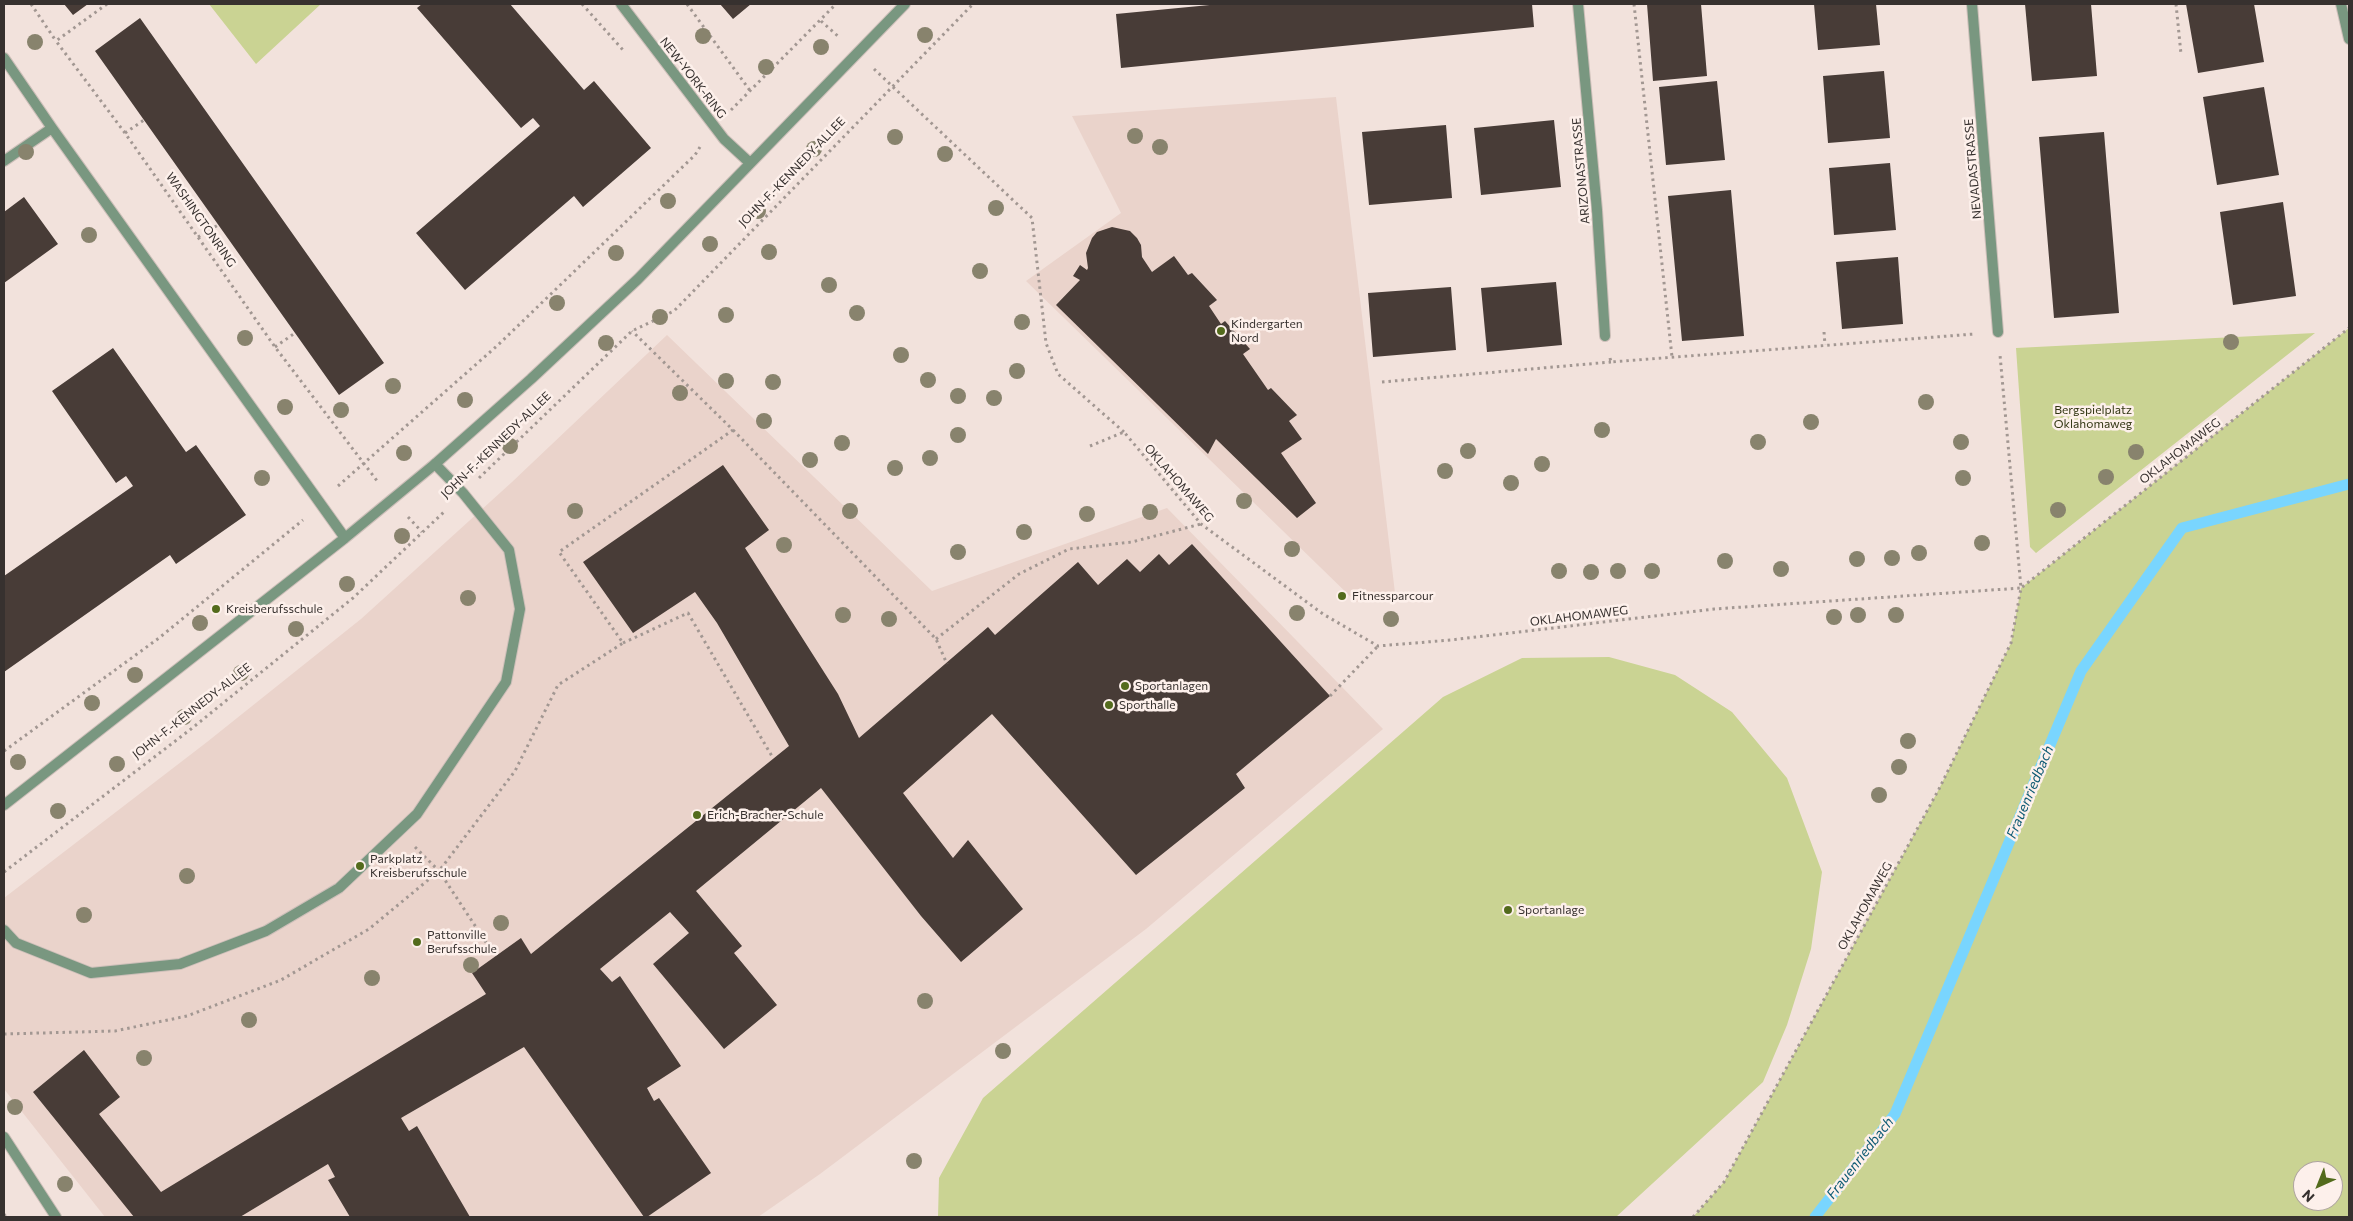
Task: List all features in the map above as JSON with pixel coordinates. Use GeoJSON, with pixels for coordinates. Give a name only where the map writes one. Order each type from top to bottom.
{"type":"FeatureCollection","features":[{"type":"Feature","properties":{"kind":"street","name":"NEW-YORK-RING"},"geometry":{"type":"LineString","coordinates":[[621,4],[724,139],[750,162]]}},
{"type":"Feature","properties":{"kind":"street","name":"JOHN-F.-KENNEDY-ALLEE"},"geometry":{"type":"LineString","coordinates":[[4,805],[345,538],[435,464],[531,379],[638,278],[905,4]]}},
{"type":"Feature","properties":{"kind":"street","name":"ARIZONASTRASSE"},"geometry":{"type":"LineString","coordinates":[[1578,4],[1597,210],[1605,336]]}},
{"type":"Feature","properties":{"kind":"street","name":"NEVADASTRASSE"},"geometry":{"type":"LineString","coordinates":[[1972,4],[1998,332]]}},
{"type":"Feature","properties":{"kind":"street"},"geometry":{"type":"LineString","coordinates":[[2341,4],[2349,39]]}},
{"type":"Feature","properties":{"kind":"street"},"geometry":{"type":"LineString","coordinates":[[4,58],[345,538]]}},
{"type":"Feature","properties":{"kind":"street"},"geometry":{"type":"LineString","coordinates":[[4,161],[52,128]]}},
{"type":"Feature","properties":{"kind":"street"},"geometry":{"type":"LineString","coordinates":[[4,930],[16,943],[91,973],[180,964],[266,931],[339,888],[417,814],[506,682],[520,609],[510,550],[435,464]]}},
{"type":"Feature","properties":{"kind":"street"},"geometry":{"type":"LineString","coordinates":[[4,1137],[56,1217]]}},
{"type":"Feature","properties":{"kind":"path","name":"WASHINGTONRING"},"geometry":{"type":"LineString","coordinates":[[31,4],[56,41],[125,133],[275,348],[363,463],[498,346],[694,155],[703,142]]}},
{"type":"Feature","properties":{"kind":"path"},"geometry":{"type":"LineString","coordinates":[[56,41],[106,4]]}},
{"type":"Feature","properties":{"kind":"path"},"geometry":{"type":"LineString","coordinates":[[687,4],[752,92],[836,4]]}},
{"type":"Feature","properties":{"kind":"path","name":"JOHN-F.-KENNEDY-ALLEE"},"geometry":{"type":"LineString","coordinates":[[4,872],[191,729],[353,598],[632,331],[674,311],[973,4]]}},
{"type":"Feature","properties":{"kind":"path"},"geometry":{"type":"LineString","coordinates":[[1634,4],[1672,357]]}},
{"type":"Feature","properties":{"kind":"path"},"geometry":{"type":"LineString","coordinates":[[2176,4],[2181,54]]}},
{"type":"Feature","properties":{"kind":"path","name":"OKLAHOMAWEG"},"geometry":{"type":"LineString","coordinates":[[821,21],[894,86],[1032,218],[1046,343],[1058,374],[1124,432],[1201,524],[1324,614],[1378,646],[1452,640],[1714,609],[2021,588],[2349,328]]}},
{"type":"Feature","properties":{"kind":"path"},"geometry":{"type":"LineString","coordinates":[[125,133],[144,120]]}},
{"type":"Feature","properties":{"kind":"path"},"geometry":{"type":"LineString","coordinates":[[198,237],[218,225]]}},
{"type":"Feature","properties":{"kind":"path"},"geometry":{"type":"LineString","coordinates":[[1824,332],[1825,345]]}},
{"type":"Feature","properties":{"kind":"path"},"geometry":{"type":"LineString","coordinates":[[1382,382],[1998,332],[2021,588]]}},
{"type":"Feature","properties":{"kind":"path"},"geometry":{"type":"LineString","coordinates":[[275,348],[295,333]]}},
{"type":"Feature","properties":{"kind":"path"},"geometry":{"type":"LineString","coordinates":[[1605,336],[1611,362]]}},
{"type":"Feature","properties":{"kind":"path"},"geometry":{"type":"LineString","coordinates":[[733,430],[936,639],[947,664]]}},
{"type":"Feature","properties":{"kind":"path"},"geometry":{"type":"LineString","coordinates":[[1090,446],[1124,432]]}},
{"type":"Feature","properties":{"kind":"path"},"geometry":{"type":"LineString","coordinates":[[4,751],[160,638],[301,523]]}},
{"type":"Feature","properties":{"kind":"path"},"geometry":{"type":"LineString","coordinates":[[936,639],[1019,574],[1069,550],[1132,542],[1201,524]]}},
{"type":"Feature","properties":{"kind":"path","name":"OKLAHOMAWEG"},"geometry":{"type":"LineString","coordinates":[[1692,1217],[1724,1182],[1939,789],[2011,643],[2021,588]]}},
{"type":"Feature","properties":{"kind":"path"},"geometry":{"type":"LineString","coordinates":[[623,644],[688,613],[773,758]]}},
{"type":"Feature","properties":{"kind":"path"},"geometry":{"type":"LineString","coordinates":[[1330,696],[1378,646]]}},
{"type":"Feature","properties":{"kind":"path"},"geometry":{"type":"LineString","coordinates":[[398,831],[439,871],[495,956]]}},
{"type":"Feature","properties":{"kind":"shaded area","name":"Kindergarten Nord"},"geometry":{"type":"Polygon","coordinates":[[[1336,97],[1395,593],[1356,602],[1026,281],[1121,213],[1072,116],[1336,97]]]}},
{"type":"Feature","properties":{"kind":"shaded area","name":"Erich-Bracher-Schule"},"geometry":{"type":"Polygon","coordinates":[[[667,335],[932,591],[1167,508],[1383,729],[1146,929],[820,1174],[758,1217],[105,1217],[4,1089],[4,898],[207,742],[361,619],[512,482],[667,335]]]}},
{"type":"Feature","properties":{"kind":"green space"},"geometry":{"type":"Polygon","coordinates":[[[209,4],[321,4],[256,64],[209,4]]]}},
{"type":"Feature","properties":{"kind":"green space"},"geometry":{"type":"Polygon","coordinates":[[[2349,328],[2349,1217],[1693,1217],[1724,1182],[1939,789],[2011,643],[2021,588],[2349,328]]]}},
{"type":"Feature","properties":{"kind":"green space","name":"Bergspielplatz Oklahomaweg"},"geometry":{"type":"Polygon","coordinates":[[[2315,333],[2036,553],[2030,547],[2016,348],[2315,333]]]}},
{"type":"Feature","properties":{"kind":"green space","name":"Sportanlage"},"geometry":{"type":"Polygon","coordinates":[[[1609,657],[1675,675],[1732,712],[1787,778],[1822,872],[1811,949],[1787,1025],[1763,1082],[1616,1217],[938,1217],[939,1178],[983,1098],[1443,697],[1522,658],[1609,657]]]}},
{"type":"Feature","properties":{"kind":"building"},"geometry":{"type":"Polygon","coordinates":[[[64,4],[88,4],[73,15],[64,4]]]}},
{"type":"Feature","properties":{"kind":"building"},"geometry":{"type":"Polygon","coordinates":[[[422,4],[510,4],[584,90],[594,81],[651,148],[583,207],[574,196],[465,290],[416,233],[540,126],[533,118],[521,128],[417,8],[422,4]]]}},
{"type":"Feature","properties":{"kind":"building"},"geometry":{"type":"Polygon","coordinates":[[[720,4],[751,4],[733,19],[720,4]]]}},
{"type":"Feature","properties":{"kind":"building"},"geometry":{"type":"Polygon","coordinates":[[[1220,4],[1532,4],[1534,27],[1121,68],[1116,14],[1220,4]]]}},
{"type":"Feature","properties":{"kind":"building"},"geometry":{"type":"Polygon","coordinates":[[[1647,4],[1701,4],[1707,76],[1653,81],[1647,4]]]}},
{"type":"Feature","properties":{"kind":"building"},"geometry":{"type":"Polygon","coordinates":[[[1814,4],[1876,4],[1880,45],[1818,50],[1814,4]]]}},
{"type":"Feature","properties":{"kind":"building"},"geometry":{"type":"Polygon","coordinates":[[[2025,4],[2091,4],[2097,76],[2032,81],[2025,4]]]}},
{"type":"Feature","properties":{"kind":"building"},"geometry":{"type":"Polygon","coordinates":[[[2186,4],[2254,4],[2264,62],[2198,73],[2186,4]]]}},
{"type":"Feature","properties":{"kind":"building"},"geometry":{"type":"Polygon","coordinates":[[[140,18],[384,363],[339,395],[95,51],[140,18]]]}},
{"type":"Feature","properties":{"kind":"building"},"geometry":{"type":"Polygon","coordinates":[[[1884,71],[1890,138],[1828,143],[1823,76],[1884,71]]]}},
{"type":"Feature","properties":{"kind":"building"},"geometry":{"type":"Polygon","coordinates":[[[1717,81],[1725,160],[1666,165],[1659,87],[1717,81]]]}},
{"type":"Feature","properties":{"kind":"building"},"geometry":{"type":"Polygon","coordinates":[[[2264,87],[2279,175],[2217,185],[2203,97],[2264,87]]]}},
{"type":"Feature","properties":{"kind":"building"},"geometry":{"type":"Polygon","coordinates":[[[1554,120],[1561,187],[1481,195],[1474,128],[1554,120]]]}},
{"type":"Feature","properties":{"kind":"building"},"geometry":{"type":"Polygon","coordinates":[[[1446,125],[1452,198],[1369,205],[1362,132],[1446,125]]]}},
{"type":"Feature","properties":{"kind":"building"},"geometry":{"type":"Polygon","coordinates":[[[2104,132],[2119,313],[2054,318],[2039,137],[2104,132]]]}},
{"type":"Feature","properties":{"kind":"building"},"geometry":{"type":"Polygon","coordinates":[[[1890,163],[1896,230],[1834,235],[1829,168],[1890,163]]]}},
{"type":"Feature","properties":{"kind":"building"},"geometry":{"type":"Polygon","coordinates":[[[1731,190],[1744,336],[1682,341],[1668,196],[1731,190]]]}},
{"type":"Feature","properties":{"kind":"building"},"geometry":{"type":"Polygon","coordinates":[[[24,197],[58,244],[4,283],[4,212],[24,197]]]}},
{"type":"Feature","properties":{"kind":"building"},"geometry":{"type":"Polygon","coordinates":[[[2283,202],[2296,296],[2233,305],[2220,212],[2283,202]]]}},
{"type":"Feature","properties":{"kind":"building"},"geometry":{"type":"Polygon","coordinates":[[[1112,227],[1130,231],[1137,238],[1141,245],[1142,257],[1152,272],[1174,256],[1188,275],[1192,273],[1217,300],[1209,306],[1221,324],[1225,321],[1250,349],[1243,354],[1268,390],[1271,388],[1297,415],[1289,421],[1302,439],[1281,453],[1316,503],[1297,518],[1216,439],[1208,454],[1056,305],[1080,280],[1073,276],[1080,265],[1087,270],[1086,253],[1092,238],[1097,232],[1112,227]]]}},
{"type":"Feature","properties":{"kind":"building"},"geometry":{"type":"Polygon","coordinates":[[[1898,257],[1903,324],[1842,329],[1836,262],[1898,257]]]}},
{"type":"Feature","properties":{"kind":"building"},"geometry":{"type":"Polygon","coordinates":[[[1556,282],[1562,345],[1487,352],[1481,288],[1556,282]]]}},
{"type":"Feature","properties":{"kind":"building"},"geometry":{"type":"Polygon","coordinates":[[[1451,287],[1456,350],[1373,357],[1368,293],[1451,287]]]}},
{"type":"Feature","properties":{"kind":"building"},"geometry":{"type":"Polygon","coordinates":[[[113,348],[186,452],[196,445],[246,515],[176,564],[170,555],[4,672],[4,576],[133,486],[126,476],[116,483],[52,391],[113,348]]]}},
{"type":"Feature","properties":{"kind":"building"},"geometry":{"type":"Polygon","coordinates":[[[723,465],[769,530],[745,548],[838,694],[859,738],[988,627],[995,635],[1078,562],[1098,585],[1127,559],[1140,572],[1159,554],[1169,565],[1192,544],[1330,696],[1236,774],[1245,788],[1136,875],[992,714],[903,793],[953,858],[968,840],[1023,909],[961,962],[921,916],[821,788],[696,891],[742,946],[734,953],[777,1005],[724,1049],[653,964],[689,933],[670,912],[600,969],[612,982],[620,976],[681,1066],[647,1088],[654,1101],[659,1098],[711,1173],[647,1217],[644,1217],[524,1047],[401,1118],[409,1131],[417,1126],[470,1217],[350,1217],[328,1180],[335,1177],[328,1164],[240,1217],[134,1217],[33,1092],[84,1050],[120,1097],[99,1114],[161,1192],[486,994],[472,973],[521,938],[531,954],[789,746],[717,623],[695,592],[633,633],[583,562],[723,465]]]}},
{"type":"Feature","properties":{"kind":"waterway","name":"Frauenriedbach"},"geometry":{"type":"LineString","coordinates":[[1815,1217],[1895,1114],[2081,671],[2182,528],[2349,484]]}},
{"type":"Feature","properties":{"kind":"place","name":"Kindergarten Nord"},"geometry":{"type":"Point","coordinates":[1221,331]}},
{"type":"Feature","properties":{"kind":"place","name":"Fitnessparcour"},"geometry":{"type":"Point","coordinates":[1342,596]}},
{"type":"Feature","properties":{"kind":"place","name":"Kreisberufsschule"},"geometry":{"type":"Point","coordinates":[216,609]}},
{"type":"Feature","properties":{"kind":"place","name":"Sportanlagen"},"geometry":{"type":"Point","coordinates":[1125,686]}},
{"type":"Feature","properties":{"kind":"place","name":"Sporthalle"},"geometry":{"type":"Point","coordinates":[1109,705]}},
{"type":"Feature","properties":{"kind":"place","name":"Erich-Bracher-Schule"},"geometry":{"type":"Point","coordinates":[697,815]}},
{"type":"Feature","properties":{"kind":"place","name":"Parkplatz Kreisberufsschule"},"geometry":{"type":"Point","coordinates":[360,866]}},
{"type":"Feature","properties":{"kind":"place","name":"Sportanlage"},"geometry":{"type":"Point","coordinates":[1508,910]}},
{"type":"Feature","properties":{"kind":"place","name":"Pattonville Berufsschule"},"geometry":{"type":"Point","coordinates":[417,942]}}]}
